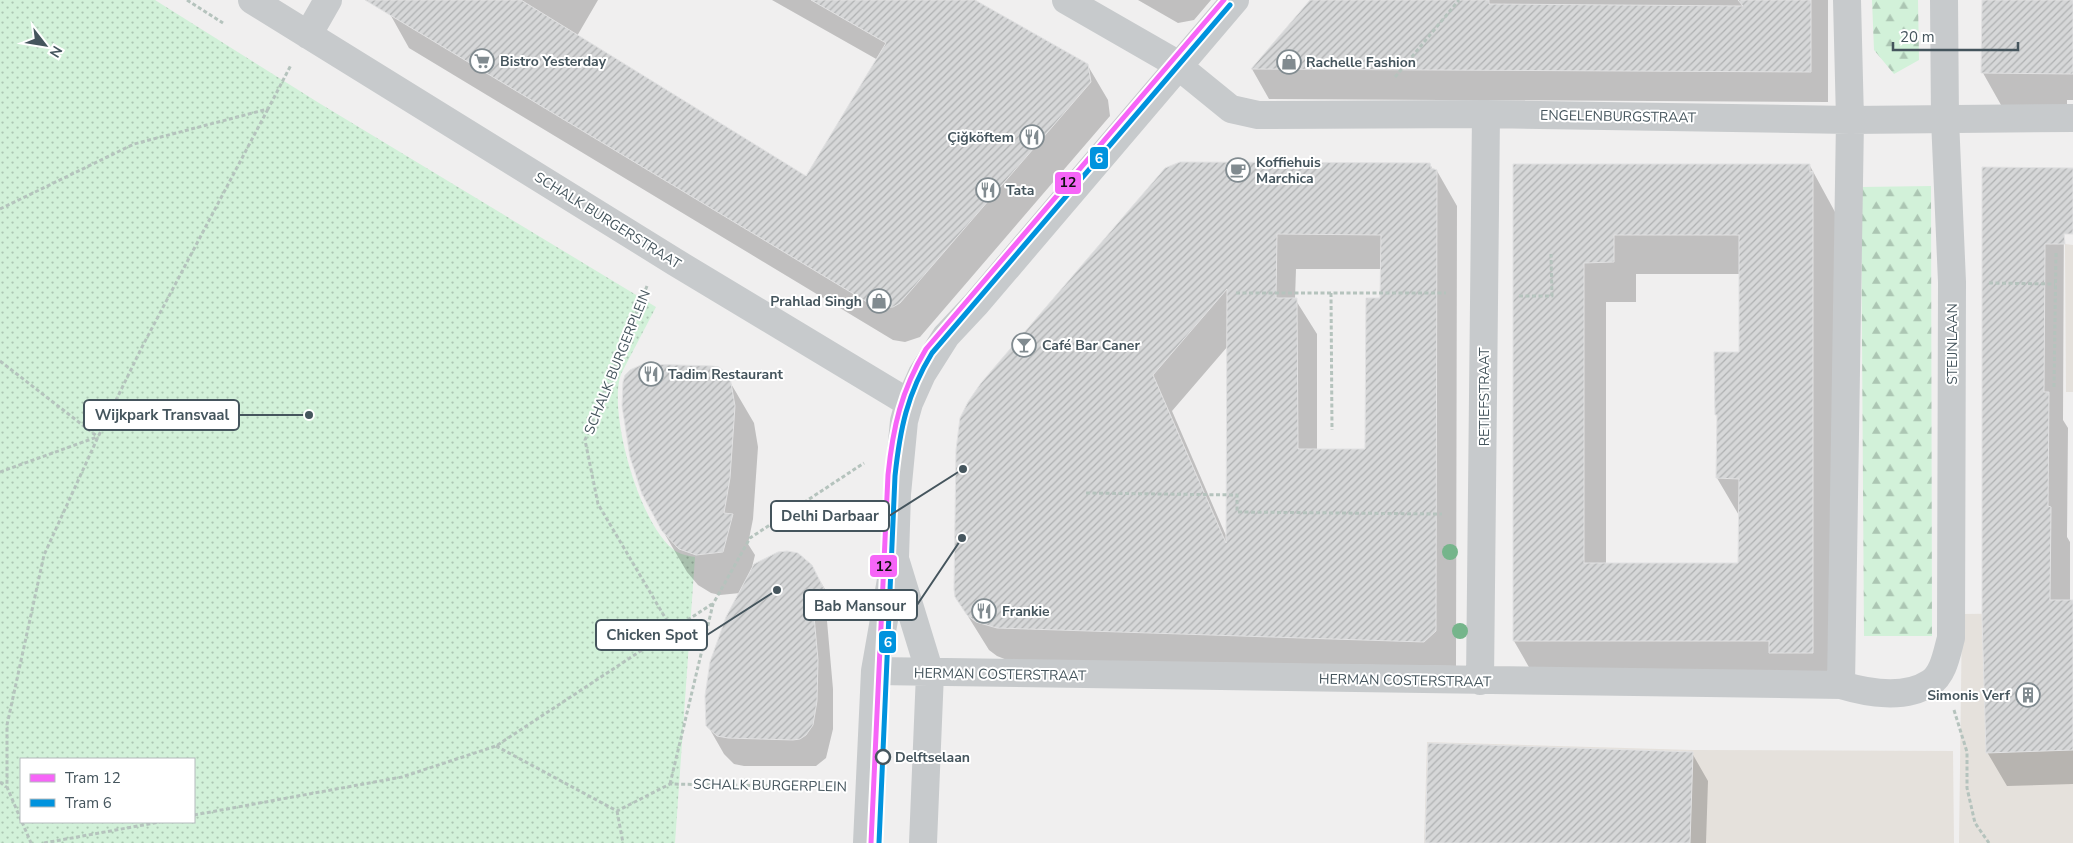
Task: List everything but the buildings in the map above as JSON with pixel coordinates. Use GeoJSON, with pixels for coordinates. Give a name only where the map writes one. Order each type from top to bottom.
{"type":"FeatureCollection","features":[{"type":"Feature","properties":{"kind":"street"},"geometry":{"type":"LineString","coordinates":[[252,0],[308,35],[328,0]]}},
{"type":"Feature","properties":{"kind":"street","name":"ENGELENBURGSTRAAT"},"geometry":{"type":"LineString","coordinates":[[1066,0],[1178,66],[1231,109],[1258,115],[1486,114],[1850,120],[2073,118]]}},
{"type":"Feature","properties":{"kind":"street"},"geometry":{"type":"LineString","coordinates":[[867,843],[875,671],[895,557],[901,438],[909,403],[922,374],[946,336],[982,297],[1235,0]]}},
{"type":"Feature","properties":{"kind":"street"},"geometry":{"type":"LineString","coordinates":[[1840,685],[1850,120],[1847,0]]}},
{"type":"Feature","properties":{"kind":"street","name":"STEIJNLAAN"},"geometry":{"type":"LineString","coordinates":[[1931,682],[1944,664],[1951,638],[1952,282],[1945,119],[1944,0]]}},
{"type":"Feature","properties":{"kind":"street","name":"SCHALK BURGERSTRAAT"},"geometry":{"type":"LineString","coordinates":[[308,35],[660,253],[909,403]]}},
{"type":"Feature","properties":{"kind":"street","name":"RETIEFSTRAAT"},"geometry":{"type":"LineString","coordinates":[[1480,681],[1486,114]]}},
{"type":"Feature","properties":{"kind":"street"},"geometry":{"type":"LineString","coordinates":[[895,557],[930,673],[923,843]]}},
{"type":"Feature","properties":{"kind":"street","name":"HERMAN COSTERSTRAAT"},"geometry":{"type":"LineString","coordinates":[[875,671],[1840,685],[1868,693],[1906,692],[1931,682]]}},
{"type":"Feature","properties":{"kind":"path"},"geometry":{"type":"LineString","coordinates":[[1365,114],[1459,0]]}},
{"type":"Feature","properties":{"kind":"path"},"geometry":{"type":"LineString","coordinates":[[20,817],[7,788],[7,725],[44,555],[98,436],[142,347],[292,65]]}},
{"type":"Feature","properties":{"kind":"path"},"geometry":{"type":"LineString","coordinates":[[0,209],[134,144],[268,109]]}},
{"type":"Feature","properties":{"kind":"path"},"geometry":{"type":"LineString","coordinates":[[2054,387],[2056,251]]}},
{"type":"Feature","properties":{"kind":"path","name":"SCHALK BURGERPLEIN"},"geometry":{"type":"LineString","coordinates":[[660,253],[585,440],[598,504],[673,632]]}},
{"type":"Feature","properties":{"kind":"path"},"geometry":{"type":"LineString","coordinates":[[1484,296],[1552,296],[1551,254]]}},
{"type":"Feature","properties":{"kind":"path"},"geometry":{"type":"LineString","coordinates":[[1952,282],[2055,284]]}},
{"type":"Feature","properties":{"kind":"path"},"geometry":{"type":"LineString","coordinates":[[1236,293],[1446,293]]}},
{"type":"Feature","properties":{"kind":"path"},"geometry":{"type":"LineString","coordinates":[[1331,294],[1332,430]]}},
{"type":"Feature","properties":{"kind":"path"},"geometry":{"type":"LineString","coordinates":[[0,360],[98,436]]}},
{"type":"Feature","properties":{"kind":"path"},"geometry":{"type":"LineString","coordinates":[[0,472],[98,436]]}},
{"type":"Feature","properties":{"kind":"path","name":"SCHALK BURGERPLEIN"},"geometry":{"type":"LineString","coordinates":[[670,784],[713,604],[750,538],[901,438]]}},
{"type":"Feature","properties":{"kind":"path"},"geometry":{"type":"LineString","coordinates":[[1086,493],[1237,495],[1237,512],[1442,514]]}},
{"type":"Feature","properties":{"kind":"path","name":"SCHALK BURGERPLEIN"},"geometry":{"type":"LineString","coordinates":[[195,816],[402,777],[496,746],[673,632],[713,604]]}},
{"type":"Feature","properties":{"kind":"path"},"geometry":{"type":"LineString","coordinates":[[1931,682],[1950,696],[1967,752],[1967,788],[1975,823],[1989,843]]}},
{"type":"Feature","properties":{"kind":"path"},"geometry":{"type":"LineString","coordinates":[[496,746],[617,811],[623,843]]}},
{"type":"Feature","properties":{"kind":"path"},"geometry":{"type":"LineString","coordinates":[[0,782],[7,788]]}},
{"type":"Feature","properties":{"kind":"path","name":"SCHALK BURGERPLEIN"},"geometry":{"type":"LineString","coordinates":[[617,811],[670,784],[870,787]]}},
{"type":"Feature","properties":{"kind":"path"},"geometry":{"type":"LineString","coordinates":[[23,823],[31,843]]}},
{"type":"Feature","properties":{"kind":"path"},"geometry":{"type":"LineString","coordinates":[[44,843],[154,823]]}},
{"type":"Feature","properties":{"kind":"shaded area"},"geometry":{"type":"Polygon","coordinates":[[[2065,244],[2073,245],[2073,392],[2066,392],[2065,244]]]}},
{"type":"Feature","properties":{"kind":"shaded area"},"geometry":{"type":"Polygon","coordinates":[[[2073,600],[2073,843],[1959,843],[1962,614],[2068,613],[2073,600]]]}},
{"type":"Feature","properties":{"kind":"shaded area"},"geometry":{"type":"Polygon","coordinates":[[[1427,742],[1693,750],[1953,751],[1954,843],[1424,843],[1427,742]]]}},
{"type":"Feature","properties":{"kind":"green space"},"geometry":{"type":"Polygon","coordinates":[[[0,0],[155,0],[319,103],[656,307],[621,374],[618,392],[623,441],[630,469],[651,521],[664,540],[677,552],[695,557],[675,843],[0,843],[0,0]]]}},
{"type":"Feature","properties":{"kind":"green space"},"geometry":{"type":"Polygon","coordinates":[[[1872,0],[1918,0],[1919,60],[1894,74],[1874,50],[1872,0]]]}},
{"type":"Feature","properties":{"kind":"green space"},"geometry":{"type":"Polygon","coordinates":[[[1931,186],[1932,636],[1864,636],[1861,187],[1931,186]]]}},
{"type":"Feature","properties":{"kind":"tram line","name":"12"},"geometry":{"type":"LineString","coordinates":[[871,843],[888,475],[896,425],[910,380],[926,349],[1224,0]]}},
{"type":"Feature","properties":{"kind":"tram line","name":"6"},"geometry":{"type":"LineString","coordinates":[[879,843],[895,476],[902,427],[916,383],[932,353],[1230,5]]}},
{"type":"Feature","properties":{"kind":"place","name":"Bistro Yesterday"},"geometry":{"type":"Point","coordinates":[482,61]}},
{"type":"Feature","properties":{"kind":"place","name":"Rachelle Fashion"},"geometry":{"type":"Point","coordinates":[1289,62]}},
{"type":"Feature","properties":{"kind":"place","name":"Çiğköftem"},"geometry":{"type":"Point","coordinates":[1032,137]}},
{"type":"Feature","properties":{"kind":"place","name":"Koffiehuis Marchica"},"geometry":{"type":"Point","coordinates":[1238,170]}},
{"type":"Feature","properties":{"kind":"place","name":"Tata"},"geometry":{"type":"Point","coordinates":[988,190]}},
{"type":"Feature","properties":{"kind":"place","name":"Prahlad Singh"},"geometry":{"type":"Point","coordinates":[879,301]}},
{"type":"Feature","properties":{"kind":"place","name":"Café Bar Caner"},"geometry":{"type":"Point","coordinates":[1024,345]}},
{"type":"Feature","properties":{"kind":"place","name":"Tadim Restaurant"},"geometry":{"type":"Point","coordinates":[651,374]}},
{"type":"Feature","properties":{"kind":"place","name":"Wijkpark Transvaal"},"geometry":{"type":"Point","coordinates":[309,415]}},
{"type":"Feature","properties":{"kind":"place","name":"Delhi Darbaar"},"geometry":{"type":"Point","coordinates":[963,469]}},
{"type":"Feature","properties":{"kind":"place","name":"Bab Mansour"},"geometry":{"type":"Point","coordinates":[962,538]}},
{"type":"Feature","properties":{"kind":"place","name":"Chicken Spot"},"geometry":{"type":"Point","coordinates":[777,590]}},
{"type":"Feature","properties":{"kind":"place","name":"Frankie"},"geometry":{"type":"Point","coordinates":[984,611]}},
{"type":"Feature","properties":{"kind":"place","name":"Simonis Verf"},"geometry":{"type":"Point","coordinates":[2028,695]}},
{"type":"Feature","properties":{"kind":"place","name":"Delftselaan"},"geometry":{"type":"Point","coordinates":[883,757]}}]}
